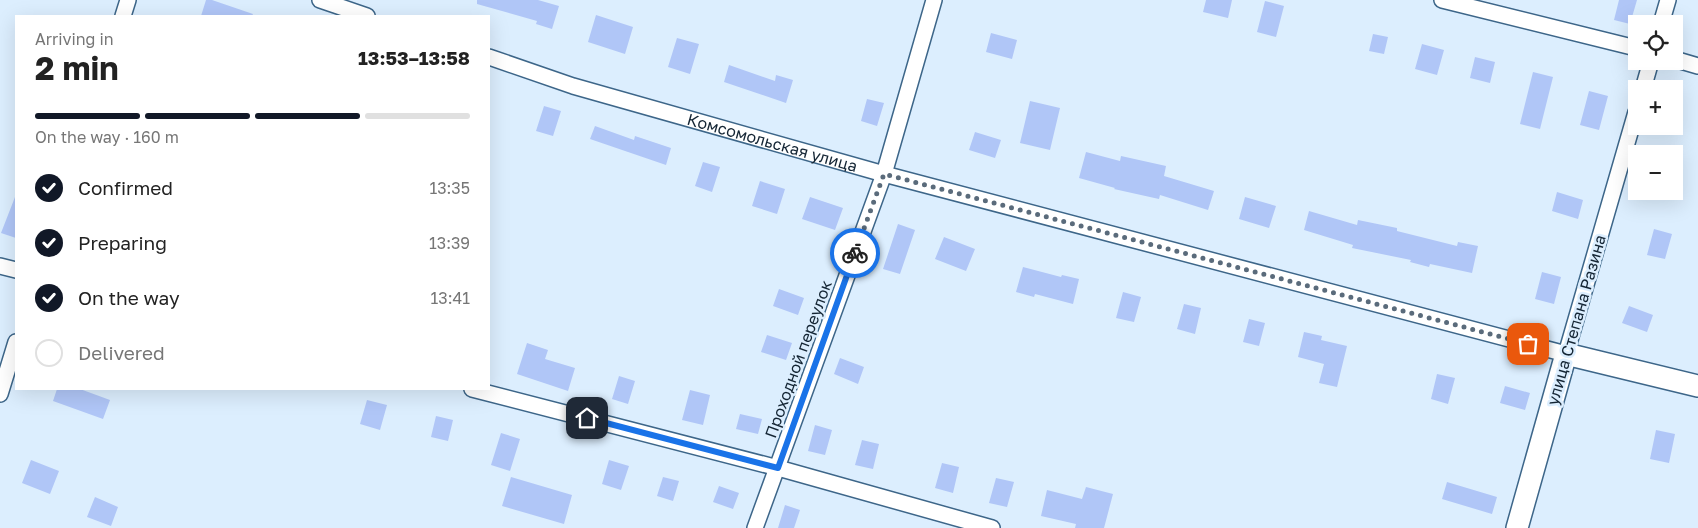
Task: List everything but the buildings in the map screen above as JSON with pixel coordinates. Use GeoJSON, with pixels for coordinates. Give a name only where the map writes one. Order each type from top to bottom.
{"type":"FeatureCollection","features":[{"type":"Feature","properties":{"kind":"main road","name":"Комсомольская улица"},"geometry":{"type":"LineString","coordinates":[[1566,354],[1698,386]]}},
{"type":"Feature","properties":{"kind":"main road","name":"улица Степана Разина"},"geometry":{"type":"LineString","coordinates":[[1517,528],[1566,354]]}},
{"type":"Feature","properties":{"kind":"street"},"geometry":{"type":"LineString","coordinates":[[122,15],[128,0]]}},
{"type":"Feature","properties":{"kind":"street"},"geometry":{"type":"LineString","coordinates":[[320,0],[365,15]]}},
{"type":"Feature","properties":{"kind":"street","name":"Проходной переулок"},"geometry":{"type":"LineString","coordinates":[[755,528],[884,174],[934,0]]}},
{"type":"Feature","properties":{"kind":"street"},"geometry":{"type":"LineString","coordinates":[[1442,0],[1628,46]]}},
{"type":"Feature","properties":{"kind":"street"},"geometry":{"type":"LineString","coordinates":[[1664,15],[1668,0]]}},
{"type":"Feature","properties":{"kind":"street","name":"Комсомольская улица"},"geometry":{"type":"LineString","coordinates":[[490,58],[573,86],[884,174],[1566,354]]}},
{"type":"Feature","properties":{"kind":"street"},"geometry":{"type":"LineString","coordinates":[[1683,62],[1698,66]]}},
{"type":"Feature","properties":{"kind":"street","name":"улица Степана Разина"},"geometry":{"type":"LineString","coordinates":[[1566,354],[1629,135]]}},
{"type":"Feature","properties":{"kind":"street"},"geometry":{"type":"LineString","coordinates":[[0,266],[15,270]]}},
{"type":"Feature","properties":{"kind":"street"},"geometry":{"type":"LineString","coordinates":[[0,394],[15,345]]}},
{"type":"Feature","properties":{"kind":"street"},"geometry":{"type":"LineString","coordinates":[[476,390],[778,468],[992,528]]}},
{"type":"Feature","properties":{"kind":"way so far"},"geometry":{"type":"LineString","coordinates":[[855,253],[884,174],[1528,344]]}},
{"type":"Feature","properties":{"kind":"route"},"geometry":{"type":"LineString","coordinates":[[587,418],[778,468],[855,253]]}}]}
